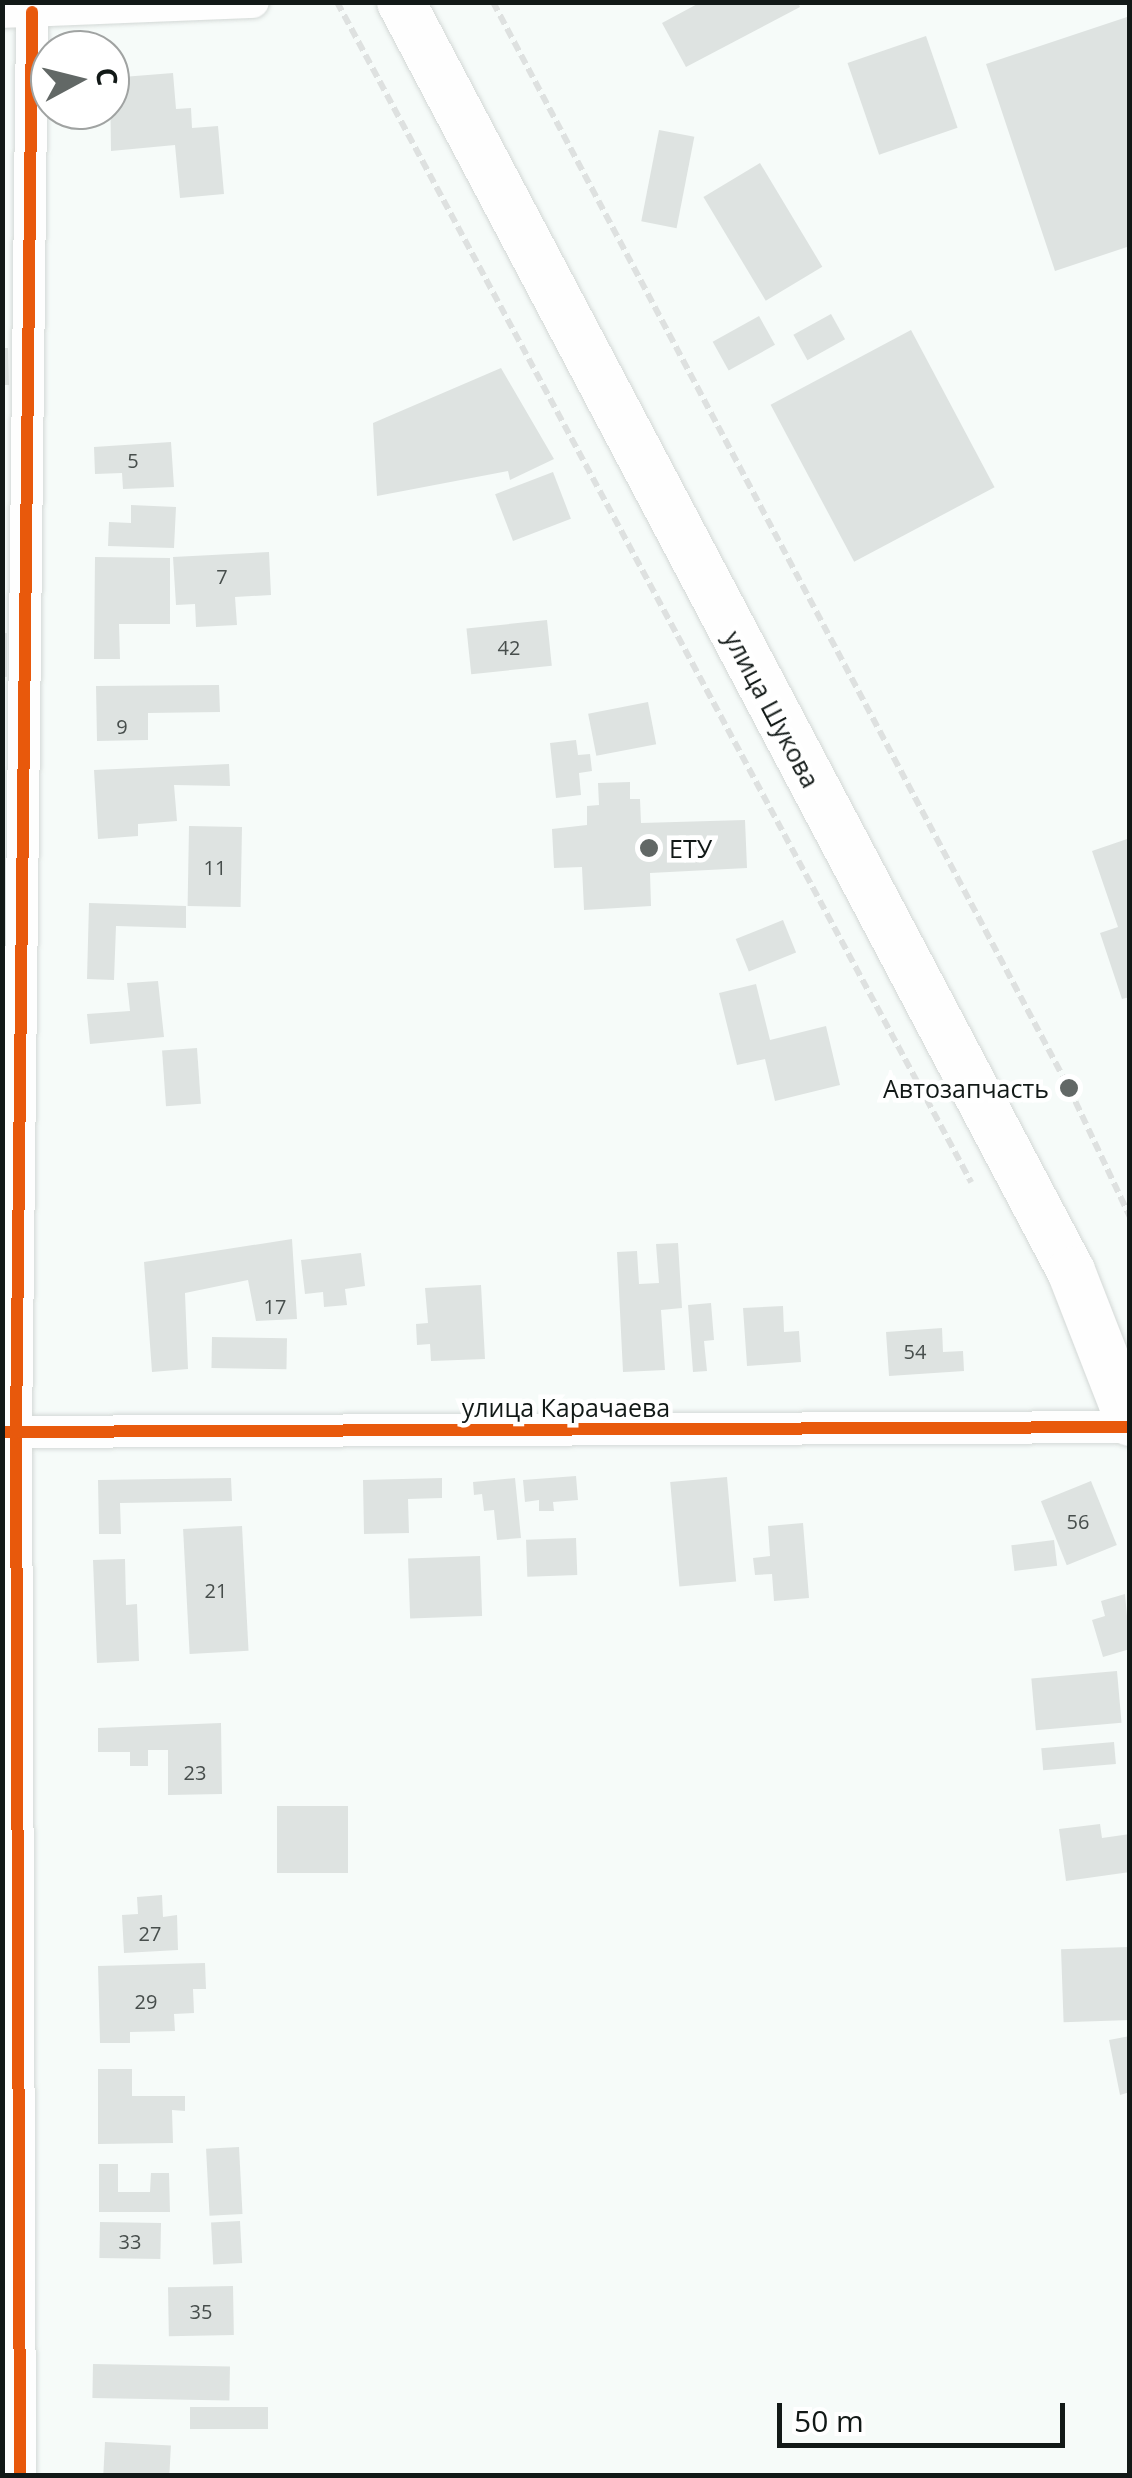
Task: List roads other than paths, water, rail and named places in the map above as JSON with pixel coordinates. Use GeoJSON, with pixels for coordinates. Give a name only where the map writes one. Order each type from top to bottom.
{"type":"FeatureCollection","features":[{"type":"Feature","properties":{"kind":"main road","name":"улица Шукова"},"geometry":{"type":"LineString","coordinates":[[402,2],[1070,1271],[1130,1424]]}},
{"type":"Feature","properties":{"kind":"street"},"geometry":{"type":"LineString","coordinates":[[20,2476],[9,1432],[17,12],[253,2]]}},
{"type":"Feature","properties":{"kind":"street","name":"улица Карачаева"},"geometry":{"type":"LineString","coordinates":[[9,1432],[1130,1424]]}},
{"type":"Feature","properties":{"kind":"place","name":"ЕТУ"},"geometry":{"type":"Point","coordinates":[649,848]}},
{"type":"Feature","properties":{"kind":"place","name":"Автозапчасть"},"geometry":{"type":"Point","coordinates":[1069,1088]}}]}
